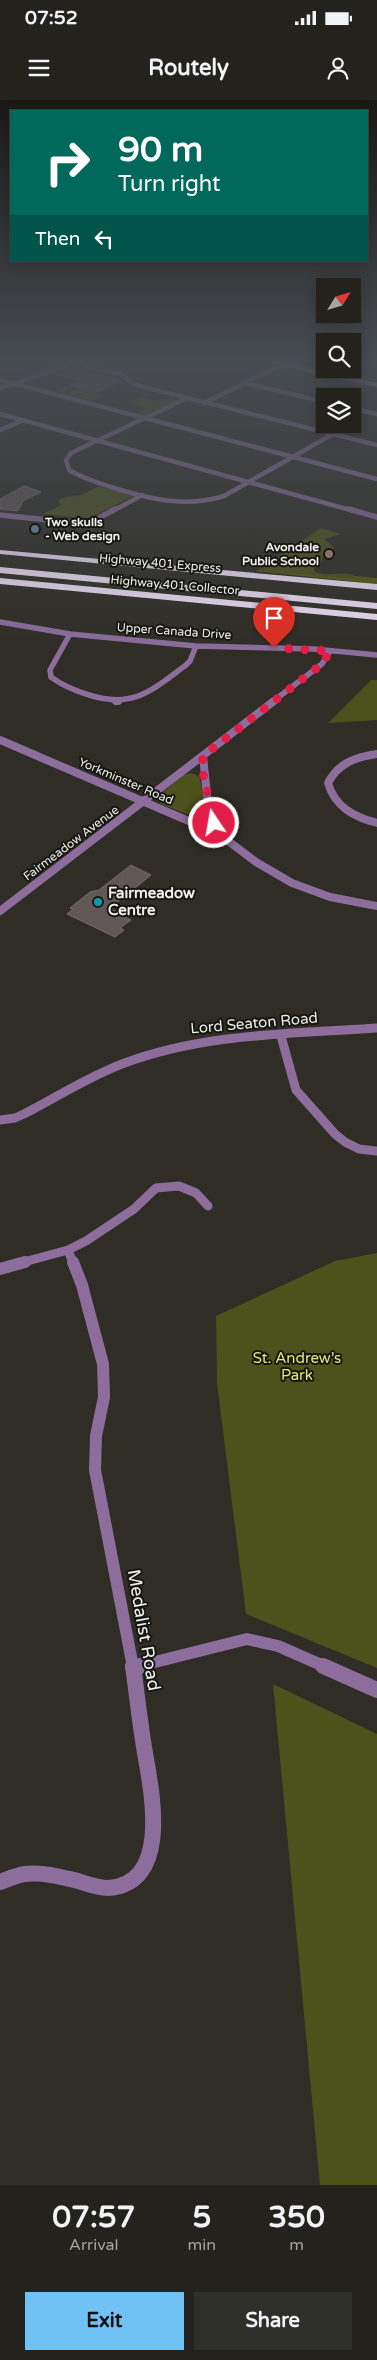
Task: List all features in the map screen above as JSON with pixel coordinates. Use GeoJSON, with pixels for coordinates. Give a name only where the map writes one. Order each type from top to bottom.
{"type":"FeatureCollection","features":[{"type":"Feature","properties":{"kind":"highway","name":"Highway 401 Collector"},"geometry":{"type":"LineString","coordinates":[[0,551],[377,587]]}},
{"type":"Feature","properties":{"kind":"highway","name":"Highway 401 Express"},"geometry":{"type":"LineString","coordinates":[[0,561],[377,596]]}},
{"type":"Feature","properties":{"kind":"highway","name":"Highway 401 Express"},"geometry":{"type":"LineString","coordinates":[[0,570],[377,606]]}},
{"type":"Feature","properties":{"kind":"highway","name":"Highway 401 Collector"},"geometry":{"type":"LineString","coordinates":[[0,581],[377,617]]}},
{"type":"Feature","properties":{"kind":"street"},"geometry":{"type":"LineString","coordinates":[[67,458],[69,470],[80,477],[162,500],[206,502],[224,496],[289,458]]}},
{"type":"Feature","properties":{"kind":"street"},"geometry":{"type":"LineString","coordinates":[[165,458],[377,517]]}},
{"type":"Feature","properties":{"kind":"street"},"geometry":{"type":"LineString","coordinates":[[301,458],[377,479]]}},
{"type":"Feature","properties":{"kind":"street"},"geometry":{"type":"LineString","coordinates":[[0,515],[88,524],[142,495]]}},
{"type":"Feature","properties":{"kind":"street","name":"Upper Canada Drive"},"geometry":{"type":"LineString","coordinates":[[0,622],[70,634],[196,646],[330,651],[377,655]]}},
{"type":"Feature","properties":{"kind":"street"},"geometry":{"type":"LineString","coordinates":[[70,634],[50,670],[51,677],[75,690],[112,703],[128,701],[143,695],[186,665],[193,656],[196,646]]}},
{"type":"Feature","properties":{"kind":"street","name":"Fairmeadow Avenue"},"geometry":{"type":"LineString","coordinates":[[0,911],[322,664],[330,651]]}},
{"type":"Feature","properties":{"kind":"street","name":"Yorkminster Road"},"geometry":{"type":"LineString","coordinates":[[0,740],[220,834],[256,862],[292,883],[330,897],[377,906]]}},
{"type":"Feature","properties":{"kind":"street"},"geometry":{"type":"LineString","coordinates":[[377,754],[346,762],[336,768],[328,783],[331,796],[346,811],[377,823]]}},
{"type":"Feature","properties":{"kind":"street"},"geometry":{"type":"LineString","coordinates":[[203,756],[202,769],[214,823],[220,834]]}},
{"type":"Feature","properties":{"kind":"street","name":"Lord Seaton Road"},"geometry":{"type":"LineString","coordinates":[[0,1120],[16,1118],[100,1073],[130,1060],[202,1041],[377,1028]]}},
{"type":"Feature","properties":{"kind":"street"},"geometry":{"type":"LineString","coordinates":[[281,1036],[296,1090],[335,1134],[345,1142],[359,1149],[377,1151]]}},
{"type":"Feature","properties":{"kind":"street"},"geometry":{"type":"LineString","coordinates":[[0,1269],[68,1250],[106,1229],[134,1209],[156,1188],[179,1186],[196,1193],[208,1206]]}},
{"type":"Feature","properties":{"kind":"street","name":"Medalist Road"},"geometry":{"type":"LineString","coordinates":[[0,1882],[25,1874],[58,1876],[88,1885],[112,1888],[128,1884],[146,1862],[154,1835],[155,1816],[133,1668],[95,1470],[96,1436],[104,1397],[103,1364],[82,1285],[68,1250]]}},
{"type":"Feature","properties":{"kind":"street"},"geometry":{"type":"LineString","coordinates":[[133,1668],[247,1639],[278,1646],[377,1690]]}},
{"type":"Feature","properties":{"kind":"green space"},"geometry":{"type":"Polygon","coordinates":[[[99,486],[133,496],[87,519],[43,514],[61,505],[58,501],[61,498],[81,495],[99,486]]]}},
{"type":"Feature","properties":{"kind":"green space"},"geometry":{"type":"Polygon","coordinates":[[[321,528],[341,534],[324,539],[335,548],[323,555],[321,564],[314,567],[314,571],[324,574],[350,574],[355,576],[355,578],[258,570],[321,528]]]}},
{"type":"Feature","properties":{"kind":"green space"},"geometry":{"type":"Polygon","coordinates":[[[255,571],[354,578],[355,576],[377,578],[377,584],[255,571]]]}},
{"type":"Feature","properties":{"kind":"green space"},"geometry":{"type":"Polygon","coordinates":[[[371,680],[377,680],[377,720],[328,723],[371,680]]]}},
{"type":"Feature","properties":{"kind":"green space"},"geometry":{"type":"Polygon","coordinates":[[[191,773],[197,775],[200,779],[206,814],[199,819],[161,804],[157,800],[157,797],[184,775],[191,773]]]}},
{"type":"Feature","properties":{"kind":"green space","name":"St. Andrew’s Park"},"geometry":{"type":"Polygon","coordinates":[[[377,1253],[377,1668],[246,1614],[217,1383],[216,1316],[335,1261],[377,1253]]]}},
{"type":"Feature","properties":{"kind":"green space"},"geometry":{"type":"Polygon","coordinates":[[[273,1684],[377,1734],[377,2185],[320,2185],[273,1684]]]}},
{"type":"Feature","properties":{"kind":"building"},"geometry":{"type":"Polygon","coordinates":[[[24,486],[41,492],[23,501],[18,511],[0,509],[0,499],[24,486]]]}},
{"type":"Feature","properties":{"kind":"building","name":"Fairmeadow Centre"},"geometry":{"type":"Polygon","coordinates":[[[131,865],[151,875],[110,908],[131,920],[120,928],[124,930],[115,937],[67,914],[73,909],[70,908],[90,892],[99,890],[131,865]]]}},
{"type":"Feature","properties":{"kind":"place","name":"Two skulls - Web design"},"geometry":{"type":"Point","coordinates":[35,529]}},
{"type":"Feature","properties":{"kind":"place","name":"Avondale Public School"},"geometry":{"type":"Point","coordinates":[329,554]}},
{"type":"Feature","properties":{"kind":"place","name":"Fairmeadow Centre"},"geometry":{"type":"Point","coordinates":[98,902]}},
{"type":"Feature","properties":{"kind":"route"},"geometry":{"type":"LineString","coordinates":[[214,823],[202,769],[203,756],[322,664],[330,651],[274,648]]}}]}
